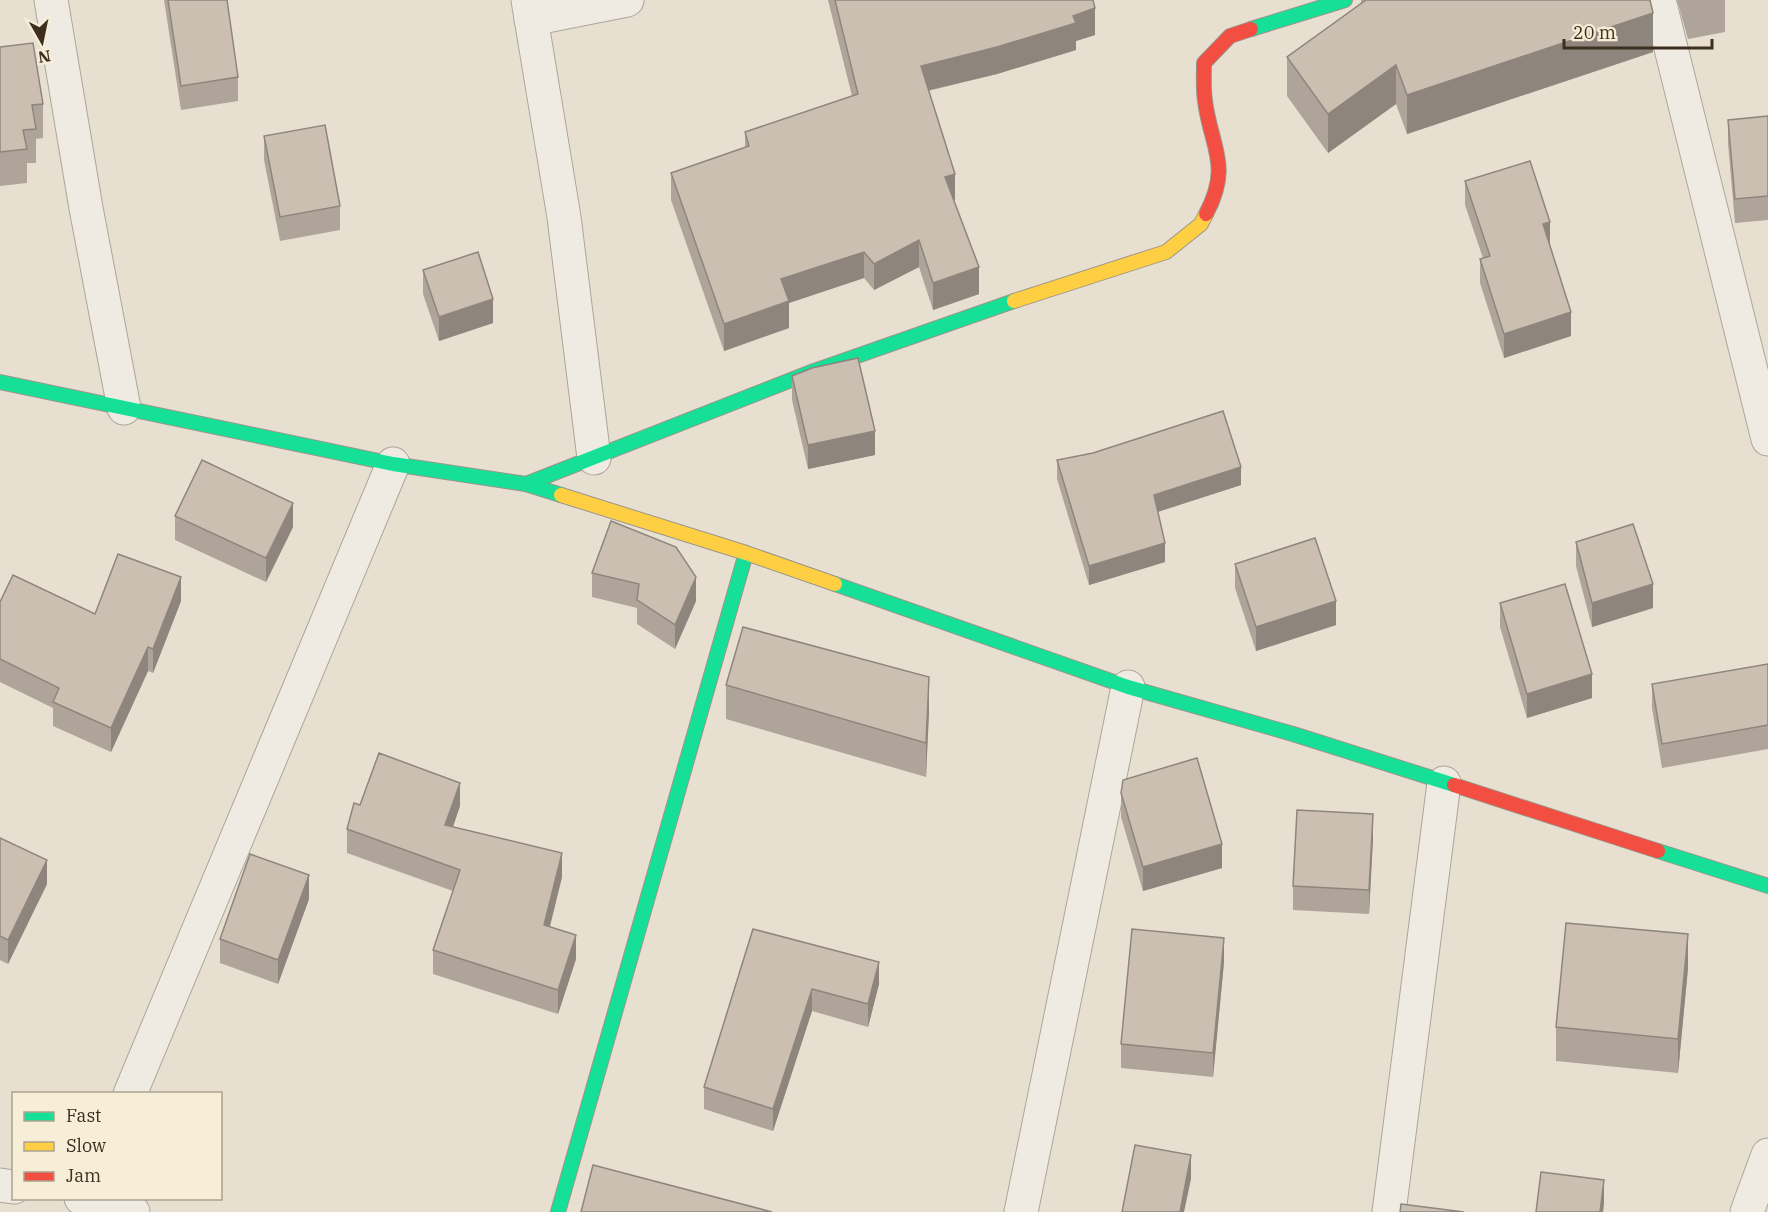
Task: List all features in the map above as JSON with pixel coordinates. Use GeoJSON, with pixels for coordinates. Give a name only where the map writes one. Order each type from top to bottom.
{"type":"FeatureCollection","features":[{"type":"Feature","properties":{"kind":"street"},"geometry":{"type":"LineString","coordinates":[[51,0],[86,208],[124,408]]}},
{"type":"Feature","properties":{"kind":"street"},"geometry":{"type":"LineString","coordinates":[[594,458],[564,217],[529,9],[627,0]]}},
{"type":"Feature","properties":{"kind":"street"},"geometry":{"type":"LineString","coordinates":[[526,484],[814,371],[1023,298],[1166,252],[1201,224],[1218,192],[1219,158],[1205,101],[1204,63],[1230,36],[1345,0]]}},
{"type":"Feature","properties":{"kind":"street"},"geometry":{"type":"LineString","coordinates":[[1659,0],[1768,439]]}},
{"type":"Feature","properties":{"kind":"street"},"geometry":{"type":"LineString","coordinates":[[0,382],[393,464],[526,484],[746,553],[1128,687],[1293,734],[1768,886]]}},
{"type":"Feature","properties":{"kind":"street"},"geometry":{"type":"LineString","coordinates":[[131,1092],[393,464]]}},
{"type":"Feature","properties":{"kind":"street"},"geometry":{"type":"LineString","coordinates":[[558,1212],[746,553]]}},
{"type":"Feature","properties":{"kind":"street"},"geometry":{"type":"LineString","coordinates":[[1021,1212],[1128,687]]}},
{"type":"Feature","properties":{"kind":"street"},"geometry":{"type":"LineString","coordinates":[[1389,1212],[1444,783]]}},
{"type":"Feature","properties":{"kind":"street"},"geometry":{"type":"LineString","coordinates":[[1747,1212],[1768,1155]]}},
{"type":"Feature","properties":{"kind":"street"},"geometry":{"type":"LineString","coordinates":[[88,1200],[133,1212]]}},
{"type":"Feature","properties":{"kind":"building"},"geometry":{"type":"Polygon","coordinates":[[[168,0],[227,0],[238,77],[181,86],[168,0]]]}},
{"type":"Feature","properties":{"kind":"building"},"geometry":{"type":"Polygon","coordinates":[[[835,0],[1093,0],[1095,8],[1073,16],[1076,23],[997,47],[921,66],[955,174],[945,177],[979,267],[933,283],[919,240],[874,264],[864,252],[781,279],[789,301],[724,324],[671,173],[749,146],[745,132],[858,94],[835,0]]]}},
{"type":"Feature","properties":{"kind":"building"},"geometry":{"type":"Polygon","coordinates":[[[1366,0],[1650,0],[1653,13],[1407,95],[1396,65],[1328,114],[1287,57],[1366,0]]]}},
{"type":"Feature","properties":{"kind":"building"},"geometry":{"type":"Polygon","coordinates":[[[33,43],[43,104],[32,105],[36,129],[23,130],[27,149],[0,152],[0,47],[33,43]]]}},
{"type":"Feature","properties":{"kind":"building"},"geometry":{"type":"Polygon","coordinates":[[[1768,116],[1768,196],[1735,199],[1728,120],[1768,116]]]}},
{"type":"Feature","properties":{"kind":"building"},"geometry":{"type":"Polygon","coordinates":[[[325,125],[340,206],[280,217],[264,136],[325,125]]]}},
{"type":"Feature","properties":{"kind":"building"},"geometry":{"type":"Polygon","coordinates":[[[1530,161],[1550,222],[1543,224],[1571,312],[1504,334],[1480,259],[1490,256],[1465,181],[1530,161]]]}},
{"type":"Feature","properties":{"kind":"building"},"geometry":{"type":"Polygon","coordinates":[[[478,252],[493,299],[439,317],[423,270],[478,252]]]}},
{"type":"Feature","properties":{"kind":"building"},"geometry":{"type":"Polygon","coordinates":[[[858,358],[875,431],[808,445],[792,376],[812,368],[858,358]]]}},
{"type":"Feature","properties":{"kind":"building"},"geometry":{"type":"Polygon","coordinates":[[[1223,411],[1241,467],[1154,495],[1165,543],[1089,566],[1057,460],[1093,453],[1223,411]]]}},
{"type":"Feature","properties":{"kind":"building"},"geometry":{"type":"Polygon","coordinates":[[[202,460],[293,503],[266,558],[175,516],[202,460]]]}},
{"type":"Feature","properties":{"kind":"building"},"geometry":{"type":"Polygon","coordinates":[[[611,521],[676,547],[696,577],[675,625],[637,600],[639,584],[592,573],[611,521]]]}},
{"type":"Feature","properties":{"kind":"building"},"geometry":{"type":"Polygon","coordinates":[[[1633,524],[1653,584],[1592,603],[1576,542],[1633,524]]]}},
{"type":"Feature","properties":{"kind":"building"},"geometry":{"type":"Polygon","coordinates":[[[1315,538],[1336,601],[1256,627],[1235,564],[1315,538]]]}},
{"type":"Feature","properties":{"kind":"building"},"geometry":{"type":"Polygon","coordinates":[[[118,554],[181,577],[153,649],[148,647],[111,728],[53,702],[59,688],[0,659],[0,602],[13,575],[95,614],[118,554]]]}},
{"type":"Feature","properties":{"kind":"building"},"geometry":{"type":"Polygon","coordinates":[[[1565,584],[1592,674],[1527,694],[1500,603],[1565,584]]]}},
{"type":"Feature","properties":{"kind":"building"},"geometry":{"type":"Polygon","coordinates":[[[743,627],[929,677],[926,743],[726,685],[743,627]]]}},
{"type":"Feature","properties":{"kind":"building"},"geometry":{"type":"Polygon","coordinates":[[[1768,664],[1768,725],[1662,744],[1652,684],[1768,664]]]}},
{"type":"Feature","properties":{"kind":"building"},"geometry":{"type":"Polygon","coordinates":[[[379,753],[460,783],[445,825],[562,853],[544,925],[576,935],[558,990],[433,950],[460,870],[347,829],[354,803],[360,805],[379,753]]]}},
{"type":"Feature","properties":{"kind":"building"},"geometry":{"type":"Polygon","coordinates":[[[1197,758],[1222,844],[1143,867],[1121,793],[1123,780],[1197,758]]]}},
{"type":"Feature","properties":{"kind":"building"},"geometry":{"type":"Polygon","coordinates":[[[1297,810],[1373,814],[1369,890],[1293,886],[1297,810]]]}},
{"type":"Feature","properties":{"kind":"building"},"geometry":{"type":"Polygon","coordinates":[[[0,838],[47,860],[8,940],[0,936],[0,838]]]}},
{"type":"Feature","properties":{"kind":"building"},"geometry":{"type":"Polygon","coordinates":[[[250,854],[309,875],[278,960],[220,939],[250,854]]]}},
{"type":"Feature","properties":{"kind":"building"},"geometry":{"type":"Polygon","coordinates":[[[1566,923],[1688,934],[1678,1039],[1556,1027],[1566,923]]]}},
{"type":"Feature","properties":{"kind":"building"},"geometry":{"type":"Polygon","coordinates":[[[753,929],[879,962],[868,1004],[812,989],[773,1109],[704,1087],[753,929]]]}},
{"type":"Feature","properties":{"kind":"building"},"geometry":{"type":"Polygon","coordinates":[[[1132,929],[1224,938],[1213,1053],[1121,1044],[1132,929]]]}},
{"type":"Feature","properties":{"kind":"building"},"geometry":{"type":"Polygon","coordinates":[[[1135,1145],[1191,1155],[1180,1212],[1122,1212],[1135,1145]]]}},
{"type":"Feature","properties":{"kind":"building"},"geometry":{"type":"Polygon","coordinates":[[[593,1165],[772,1212],[581,1212],[593,1165]]]}},
{"type":"Feature","properties":{"kind":"building"},"geometry":{"type":"Polygon","coordinates":[[[1541,1172],[1604,1180],[1600,1212],[1536,1212],[1541,1172]]]}},
{"type":"Feature","properties":{"kind":"building"},"geometry":{"type":"Polygon","coordinates":[[[1401,1204],[1464,1212],[1400,1212],[1401,1204]]]}},
{"type":"Feature","properties":{"kind":"traffic: fast"},"geometry":{"type":"LineString","coordinates":[[1251,29],[1345,0]]}},
{"type":"Feature","properties":{"kind":"traffic: fast"},"geometry":{"type":"LineString","coordinates":[[526,484],[814,371],[1014,301]]}},
{"type":"Feature","properties":{"kind":"traffic: fast"},"geometry":{"type":"LineString","coordinates":[[0,382],[393,464],[526,484],[561,495]]}},
{"type":"Feature","properties":{"kind":"traffic: fast"},"geometry":{"type":"LineString","coordinates":[[558,1212],[746,553]]}},
{"type":"Feature","properties":{"kind":"traffic: fast"},"geometry":{"type":"LineString","coordinates":[[835,584],[1128,687],[1293,734],[1454,785]]}},
{"type":"Feature","properties":{"kind":"traffic: fast"},"geometry":{"type":"LineString","coordinates":[[1658,851],[1768,886]]}},
{"type":"Feature","properties":{"kind":"traffic: slow"},"geometry":{"type":"LineString","coordinates":[[1014,301],[1166,252],[1201,224],[1206,214]]}},
{"type":"Feature","properties":{"kind":"traffic: slow"},"geometry":{"type":"LineString","coordinates":[[561,495],[746,553],[835,584]]}},
{"type":"Feature","properties":{"kind":"traffic: jam"},"geometry":{"type":"LineString","coordinates":[[1206,214],[1214,197],[1219,169],[1205,101],[1204,63],[1230,36],[1251,29]]}},
{"type":"Feature","properties":{"kind":"traffic: jam"},"geometry":{"type":"LineString","coordinates":[[1454,785],[1658,851]]}}]}
